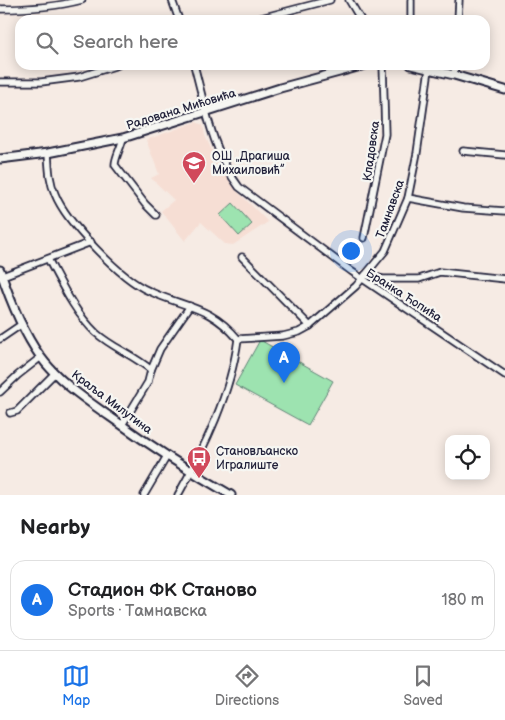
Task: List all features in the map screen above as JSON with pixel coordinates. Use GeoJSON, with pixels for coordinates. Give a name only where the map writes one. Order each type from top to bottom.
{"type":"FeatureCollection","features":[{"type":"Feature","properties":{"kind":"street"},"geometry":{"type":"LineString","coordinates":[[0,9],[36,9],[82,0]]}},
{"type":"Feature","properties":{"kind":"street"},"geometry":{"type":"LineString","coordinates":[[172,0],[177,15]]}},
{"type":"Feature","properties":{"kind":"street"},"geometry":{"type":"LineString","coordinates":[[272,15],[330,0]]}},
{"type":"Feature","properties":{"kind":"street"},"geometry":{"type":"LineString","coordinates":[[349,0],[358,15]]}},
{"type":"Feature","properties":{"kind":"street"},"geometry":{"type":"LineString","coordinates":[[411,0],[412,15]]}},
{"type":"Feature","properties":{"kind":"street"},"geometry":{"type":"LineString","coordinates":[[458,15],[459,0]]}},
{"type":"Feature","properties":{"kind":"street"},"geometry":{"type":"LineString","coordinates":[[0,82],[41,82],[80,77],[102,70]]}},
{"type":"Feature","properties":{"kind":"street","name":"Бранка Ћопића"},"geometry":{"type":"LineString","coordinates":[[195,70],[213,134],[229,172],[239,186],[364,277],[505,375]]}},
{"type":"Feature","properties":{"kind":"street","name":"Радована Мићовића"},"geometry":{"type":"LineString","coordinates":[[0,159],[48,153],[123,138],[207,113],[280,88],[347,70]]}},
{"type":"Feature","properties":{"kind":"street","name":"Кладовска"},"geometry":{"type":"LineString","coordinates":[[364,238],[385,134],[383,70]]}},
{"type":"Feature","properties":{"kind":"street","name":"Тамнавска"},"geometry":{"type":"LineString","coordinates":[[238,339],[282,336],[300,332],[310,326],[364,277],[385,251],[408,198],[418,153],[430,70]]}},
{"type":"Feature","properties":{"kind":"street"},"geometry":{"type":"LineString","coordinates":[[434,70],[505,90]]}},
{"type":"Feature","properties":{"kind":"street"},"geometry":{"type":"LineString","coordinates":[[454,70],[454,75]]}},
{"type":"Feature","properties":{"kind":"street"},"geometry":{"type":"LineString","coordinates":[[123,138],[121,149],[115,160],[116,168],[144,204],[156,215]]}},
{"type":"Feature","properties":{"kind":"street"},"geometry":{"type":"LineString","coordinates":[[463,151],[505,155]]}},
{"type":"Feature","properties":{"kind":"street"},"geometry":{"type":"LineString","coordinates":[[48,153],[50,178],[59,203],[66,214],[91,242],[134,284],[149,292],[190,306],[219,320],[238,339],[235,360],[226,391],[191,472],[178,495]]}},
{"type":"Feature","properties":{"kind":"street"},"geometry":{"type":"LineString","coordinates":[[408,198],[463,208],[505,211]]}},
{"type":"Feature","properties":{"kind":"street"},"geometry":{"type":"LineString","coordinates":[[1,274],[48,259],[91,242]]}},
{"type":"Feature","properties":{"kind":"street"},"geometry":{"type":"LineString","coordinates":[[242,257],[310,326]]}},
{"type":"Feature","properties":{"kind":"street"},"geometry":{"type":"LineString","coordinates":[[48,259],[68,296],[96,333],[151,370]]}},
{"type":"Feature","properties":{"kind":"street"},"geometry":{"type":"LineString","coordinates":[[364,277],[419,279],[440,272],[505,279]]}},
{"type":"Feature","properties":{"kind":"street","name":"Краља Милутина"},"geometry":{"type":"LineString","coordinates":[[1,274],[22,324],[41,357],[55,372],[85,399],[226,494]]}},
{"type":"Feature","properties":{"kind":"street"},"geometry":{"type":"LineString","coordinates":[[122,425],[148,382],[151,370],[164,342],[190,306]]}},
{"type":"Feature","properties":{"kind":"street"},"geometry":{"type":"LineString","coordinates":[[0,339],[22,324]]}},
{"type":"Feature","properties":{"kind":"street"},"geometry":{"type":"LineString","coordinates":[[0,392],[41,357]]}},
{"type":"Feature","properties":{"kind":"street"},"geometry":{"type":"LineString","coordinates":[[10,413],[17,410],[55,372]]}},
{"type":"Feature","properties":{"kind":"street"},"geometry":{"type":"LineString","coordinates":[[144,495],[167,456]]}},
{"type":"Feature","properties":{"kind":"shaded area","name":"ОШ „Драгиша Михаиловић”"},"geometry":{"type":"Polygon","coordinates":[[[196,122],[203,125],[205,136],[217,161],[236,190],[268,222],[233,245],[225,244],[201,222],[185,241],[161,211],[174,200],[151,178],[159,174],[146,140],[196,122]]]}},
{"type":"Feature","properties":{"kind":"green space"},"geometry":{"type":"Polygon","coordinates":[[[233,203],[252,224],[239,236],[220,215],[233,203]]]}},
{"type":"Feature","properties":{"kind":"green space"},"geometry":{"type":"Polygon","coordinates":[[[260,340],[333,381],[308,425],[235,385],[260,340]]]}},
{"type":"Feature","properties":{"kind":"place","name":"ОШ „Драгиша Михаиловић”"},"geometry":{"type":"Point","coordinates":[194,184]}},
{"type":"Feature","properties":{"kind":"place","name":"Стадион ФК Станово"},"geometry":{"type":"Point","coordinates":[284,383]}},
{"type":"Feature","properties":{"kind":"place","name":"Становљанско Игралиште"},"geometry":{"type":"Point","coordinates":[199,479]}}]}
